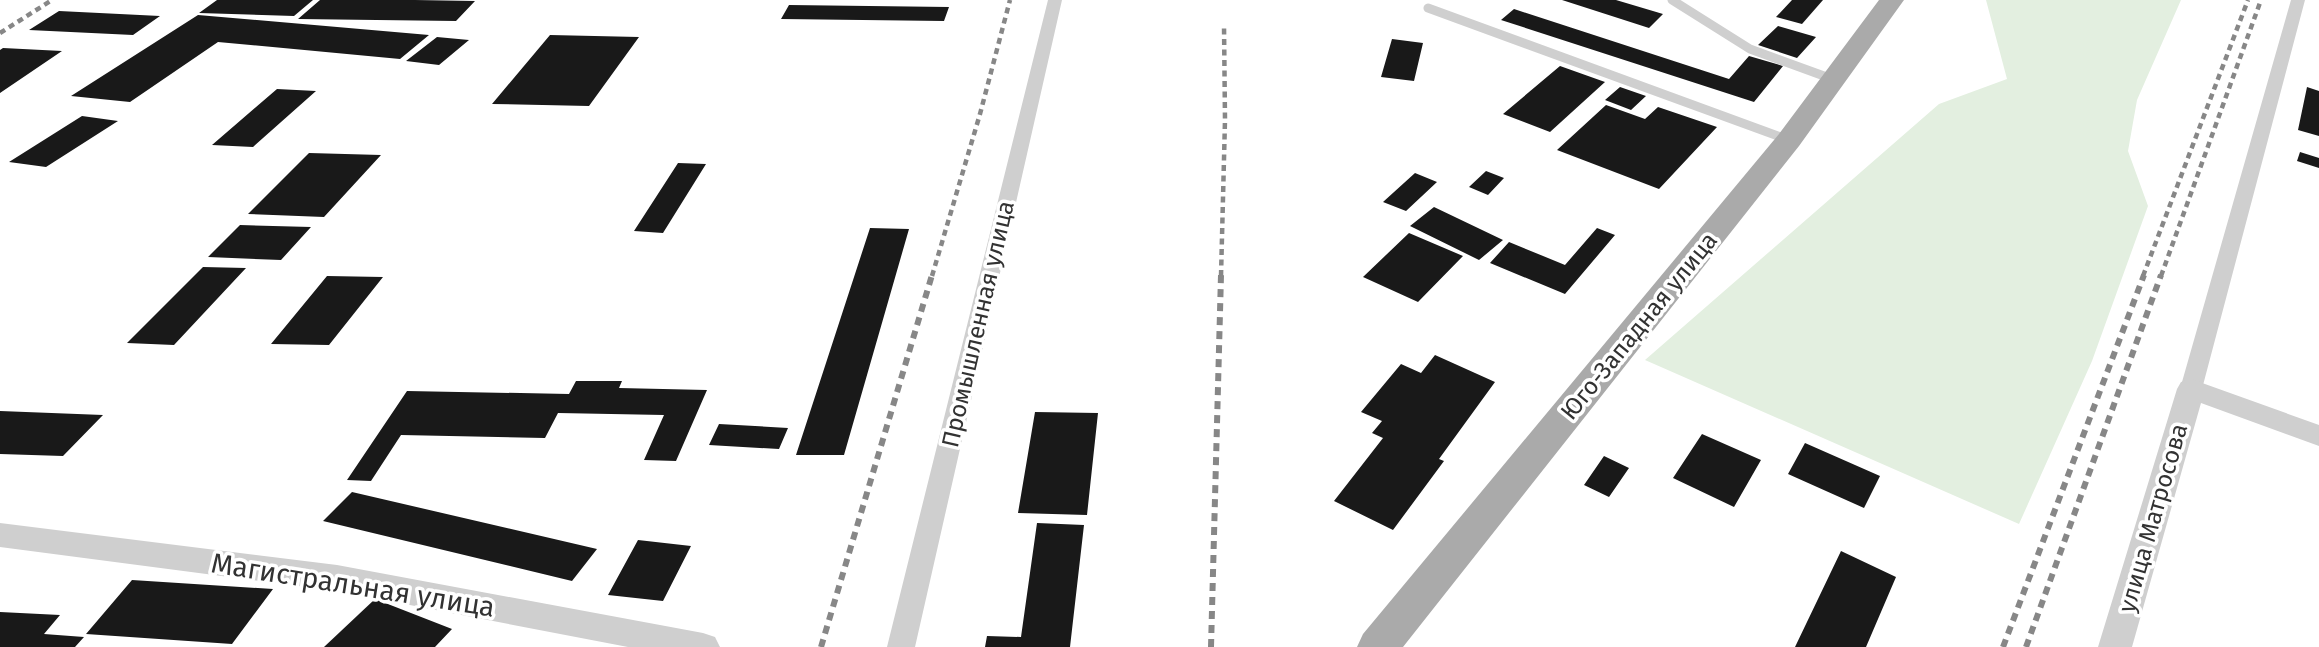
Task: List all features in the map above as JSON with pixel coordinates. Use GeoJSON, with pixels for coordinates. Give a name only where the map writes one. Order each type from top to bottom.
{"type":"FeatureCollection","features":[{"type":"Feature","properties":{"kind":"main road","name":"Юго-Западная улица"},"geometry":{"type":"LineString","coordinates":[[1378,647],[1789,140],[1835,80],[1864,32],[1892,0]]}},
{"type":"Feature","properties":{"kind":"street","name":"Промышленная улица"},"geometry":{"type":"LineString","coordinates":[[901,647],[1055,0]]}},
{"type":"Feature","properties":{"kind":"street"},"geometry":{"type":"LineString","coordinates":[[2298,0],[2192,389],[2319,436]]}},
{"type":"Feature","properties":{"kind":"street","name":"улица Матросова"},"geometry":{"type":"LineString","coordinates":[[2115,647],[2192,389]]}},
{"type":"Feature","properties":{"kind":"street","name":"Магистральная улица"},"geometry":{"type":"LineString","coordinates":[[0,535],[337,578],[704,647]]}},
{"type":"Feature","properties":{"kind":"lane"},"geometry":{"type":"LineString","coordinates":[[1672,0],[1750,49],[1835,80]]}},
{"type":"Feature","properties":{"kind":"lane"},"geometry":{"type":"LineString","coordinates":[[1428,8],[1789,140]]}},
{"type":"Feature","properties":{"kind":"green space"},"geometry":{"type":"Polygon","coordinates":[[[1986,0],[2181,0],[2137,100],[2128,151],[2148,206],[2092,361],[2019,524],[1645,360],[1939,104],[2007,79],[1986,0]]]}},
{"type":"Feature","properties":{"kind":"building"},"geometry":{"type":"Polygon","coordinates":[[[217,0],[313,0],[294,16],[199,13],[217,0]]]}},
{"type":"Feature","properties":{"kind":"building"},"geometry":{"type":"Polygon","coordinates":[[[320,0],[475,1],[456,21],[298,19],[320,0]]]}},
{"type":"Feature","properties":{"kind":"building"},"geometry":{"type":"Polygon","coordinates":[[[1562,0],[1616,0],[1663,14],[1649,28],[1562,0]]]}},
{"type":"Feature","properties":{"kind":"building"},"geometry":{"type":"Polygon","coordinates":[[[1792,0],[1823,0],[1802,24],[1776,17],[1792,0]]]}},
{"type":"Feature","properties":{"kind":"building"},"geometry":{"type":"Polygon","coordinates":[[[789,5],[949,7],[944,21],[781,19],[789,5]]]}},
{"type":"Feature","properties":{"kind":"building"},"geometry":{"type":"Polygon","coordinates":[[[1514,9],[1729,79],[1749,56],[1783,66],[1754,102],[1501,20],[1514,9]]]}},
{"type":"Feature","properties":{"kind":"building"},"geometry":{"type":"Polygon","coordinates":[[[59,11],[160,16],[133,35],[29,30],[59,11]]]}},
{"type":"Feature","properties":{"kind":"building"},"geometry":{"type":"Polygon","coordinates":[[[198,15],[429,35],[400,59],[218,42],[130,102],[71,96],[198,15]]]}},
{"type":"Feature","properties":{"kind":"building"},"geometry":{"type":"Polygon","coordinates":[[[1778,26],[1816,37],[1797,58],[1758,45],[1778,26]]]}},
{"type":"Feature","properties":{"kind":"building"},"geometry":{"type":"Polygon","coordinates":[[[550,35],[639,37],[589,106],[492,104],[550,35]]]}},
{"type":"Feature","properties":{"kind":"building"},"geometry":{"type":"Polygon","coordinates":[[[437,37],[469,40],[439,65],[406,61],[437,37]]]}},
{"type":"Feature","properties":{"kind":"building"},"geometry":{"type":"Polygon","coordinates":[[[1392,39],[1423,43],[1414,81],[1381,77],[1392,39]]]}},
{"type":"Feature","properties":{"kind":"building"},"geometry":{"type":"Polygon","coordinates":[[[0,50],[62,51],[0,93],[0,50]]]}},
{"type":"Feature","properties":{"kind":"building"},"geometry":{"type":"Polygon","coordinates":[[[1560,66],[1605,82],[1550,132],[1503,114],[1560,66]]]}},
{"type":"Feature","properties":{"kind":"building"},"geometry":{"type":"Polygon","coordinates":[[[1620,87],[1646,96],[1631,110],[1605,100],[1620,87]]]}},
{"type":"Feature","properties":{"kind":"building"},"geometry":{"type":"Polygon","coordinates":[[[2307,87],[2319,91],[2319,136],[2298,130],[2307,87]]]}},
{"type":"Feature","properties":{"kind":"building"},"geometry":{"type":"Polygon","coordinates":[[[277,89],[316,91],[253,147],[212,145],[277,89]]]}},
{"type":"Feature","properties":{"kind":"building"},"geometry":{"type":"Polygon","coordinates":[[[1606,105],[1645,119],[1658,107],[1717,127],[1659,189],[1557,150],[1606,105]]]}},
{"type":"Feature","properties":{"kind":"building"},"geometry":{"type":"Polygon","coordinates":[[[82,116],[118,121],[46,167],[9,162],[82,116]]]}},
{"type":"Feature","properties":{"kind":"building"},"geometry":{"type":"Polygon","coordinates":[[[2300,152],[2319,158],[2319,168],[2297,161],[2300,152]]]}},
{"type":"Feature","properties":{"kind":"building"},"geometry":{"type":"Polygon","coordinates":[[[309,153],[381,155],[324,217],[248,214],[309,153]]]}},
{"type":"Feature","properties":{"kind":"building"},"geometry":{"type":"Polygon","coordinates":[[[678,163],[706,164],[663,233],[634,231],[678,163]]]}},
{"type":"Feature","properties":{"kind":"building"},"geometry":{"type":"Polygon","coordinates":[[[1486,171],[1504,178],[1488,195],[1469,187],[1486,171]]]}},
{"type":"Feature","properties":{"kind":"building"},"geometry":{"type":"Polygon","coordinates":[[[1415,173],[1437,182],[1406,211],[1383,202],[1415,173]]]}},
{"type":"Feature","properties":{"kind":"building"},"geometry":{"type":"Polygon","coordinates":[[[1434,207],[1503,240],[1479,260],[1410,226],[1434,207]]]}},
{"type":"Feature","properties":{"kind":"building"},"geometry":{"type":"Polygon","coordinates":[[[240,225],[311,227],[281,260],[208,257],[240,225]]]}},
{"type":"Feature","properties":{"kind":"building"},"geometry":{"type":"Polygon","coordinates":[[[870,228],[909,229],[844,455],[796,455],[870,228]]]}},
{"type":"Feature","properties":{"kind":"building"},"geometry":{"type":"Polygon","coordinates":[[[1597,228],[1615,235],[1565,294],[1490,263],[1509,242],[1565,265],[1597,228]]]}},
{"type":"Feature","properties":{"kind":"building"},"geometry":{"type":"Polygon","coordinates":[[[1409,233],[1463,256],[1418,302],[1363,277],[1409,233]]]}},
{"type":"Feature","properties":{"kind":"building"},"geometry":{"type":"Polygon","coordinates":[[[203,267],[246,268],[174,345],[127,343],[203,267]]]}},
{"type":"Feature","properties":{"kind":"building"},"geometry":{"type":"Polygon","coordinates":[[[327,276],[383,277],[329,345],[271,344],[327,276]]]}},
{"type":"Feature","properties":{"kind":"building"},"geometry":{"type":"Polygon","coordinates":[[[1435,355],[1495,382],[1439,459],[1444,461],[1393,530],[1334,501],[1383,438],[1372,433],[1382,421],[1361,412],[1401,364],[1421,373],[1435,355]]]}},
{"type":"Feature","properties":{"kind":"building"},"geometry":{"type":"Polygon","coordinates":[[[576,381],[622,381],[619,388],[707,390],[676,461],[644,460],[664,415],[558,413],[545,438],[401,435],[371,481],[347,480],[407,391],[569,394],[576,381]]]}},
{"type":"Feature","properties":{"kind":"building"},"geometry":{"type":"Polygon","coordinates":[[[0,411],[103,415],[63,456],[0,454],[0,411]]]}},
{"type":"Feature","properties":{"kind":"building"},"geometry":{"type":"Polygon","coordinates":[[[1035,412],[1098,413],[1087,515],[1018,513],[1035,412]]]}},
{"type":"Feature","properties":{"kind":"building"},"geometry":{"type":"Polygon","coordinates":[[[719,424],[788,428],[779,449],[709,445],[719,424]]]}},
{"type":"Feature","properties":{"kind":"building"},"geometry":{"type":"Polygon","coordinates":[[[1702,434],[1761,460],[1734,507],[1673,478],[1702,434]]]}},
{"type":"Feature","properties":{"kind":"building"},"geometry":{"type":"Polygon","coordinates":[[[1805,443],[1880,476],[1864,508],[1788,474],[1805,443]]]}},
{"type":"Feature","properties":{"kind":"building"},"geometry":{"type":"Polygon","coordinates":[[[1604,456],[1629,468],[1609,497],[1584,485],[1604,456]]]}},
{"type":"Feature","properties":{"kind":"building"},"geometry":{"type":"Polygon","coordinates":[[[352,492],[597,549],[572,581],[323,521],[352,492]]]}},
{"type":"Feature","properties":{"kind":"building"},"geometry":{"type":"Polygon","coordinates":[[[1037,523],[1084,525],[1070,647],[985,647],[987,636],[1021,637],[1037,523]]]}},
{"type":"Feature","properties":{"kind":"building"},"geometry":{"type":"Polygon","coordinates":[[[638,540],[691,546],[663,601],[608,595],[638,540]]]}},
{"type":"Feature","properties":{"kind":"building"},"geometry":{"type":"Polygon","coordinates":[[[1841,551],[1896,577],[1866,647],[1795,647],[1841,551]]]}},
{"type":"Feature","properties":{"kind":"building"},"geometry":{"type":"Polygon","coordinates":[[[132,580],[273,589],[232,644],[86,634],[132,580]]]}},
{"type":"Feature","properties":{"kind":"building"},"geometry":{"type":"Polygon","coordinates":[[[375,599],[452,629],[435,647],[324,647],[375,599]]]}},
{"type":"Feature","properties":{"kind":"building"},"geometry":{"type":"Polygon","coordinates":[[[0,612],[60,615],[44,634],[84,637],[75,647],[0,647],[0,612]]]}},
{"type":"Feature","properties":{"kind":"railway"},"geometry":{"type":"LineString","coordinates":[[0,33],[52,0]]}},
{"type":"Feature","properties":{"kind":"railway"},"geometry":{"type":"LineString","coordinates":[[932,276],[980,114],[1010,0]]}},
{"type":"Feature","properties":{"kind":"railway"},"geometry":{"type":"LineString","coordinates":[[2143,276],[2248,0]]}},
{"type":"Feature","properties":{"kind":"railway"},"geometry":{"type":"LineString","coordinates":[[2161,276],[2261,0]]}},
{"type":"Feature","properties":{"kind":"railway"},"geometry":{"type":"LineString","coordinates":[[1221,276],[1225,120],[1224,25]]}},
{"type":"Feature","properties":{"kind":"railway"},"geometry":{"type":"LineString","coordinates":[[821,647],[932,275]]}},
{"type":"Feature","properties":{"kind":"railway"},"geometry":{"type":"LineString","coordinates":[[1211,647],[1221,275]]}},
{"type":"Feature","properties":{"kind":"railway"},"geometry":{"type":"LineString","coordinates":[[2003,647],[2144,275]]}},
{"type":"Feature","properties":{"kind":"railway"},"geometry":{"type":"LineString","coordinates":[[2026,647],[2161,275]]}}]}
